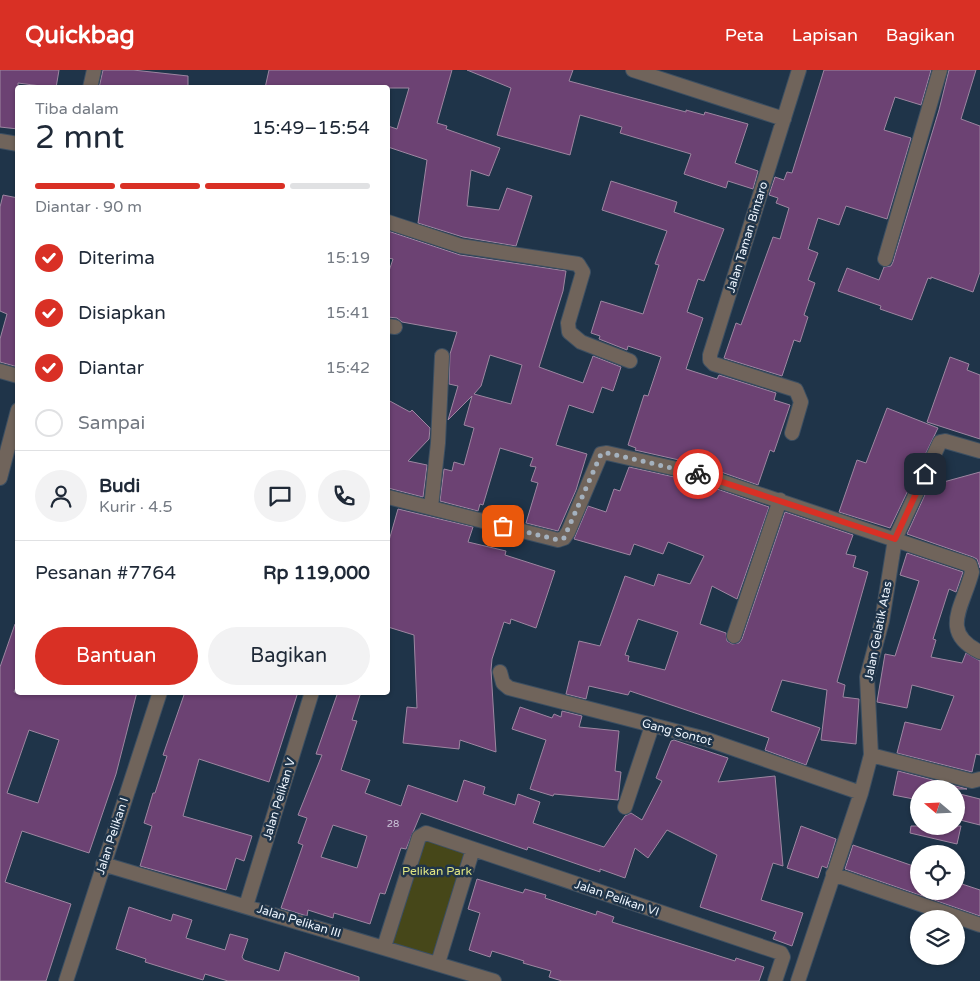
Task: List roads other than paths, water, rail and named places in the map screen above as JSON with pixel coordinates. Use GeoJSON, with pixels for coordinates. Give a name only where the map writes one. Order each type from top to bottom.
{"type":"FeatureCollection","features":[{"type":"Feature","properties":{"kind":"street"},"geometry":{"type":"LineString","coordinates":[[91,85],[94,70]]}},
{"type":"Feature","properties":{"kind":"street"},"geometry":{"type":"LineString","coordinates":[[633,70],[784,119]]}},
{"type":"Feature","properties":{"kind":"street","name":"Jalan Taman Bintaro"},"geometry":{"type":"LineString","coordinates":[[792,433],[801,402],[796,390],[714,364],[710,360],[710,356],[799,70]]}},
{"type":"Feature","properties":{"kind":"street"},"geometry":{"type":"LineString","coordinates":[[885,259],[940,70]]}},
{"type":"Feature","properties":{"kind":"street"},"geometry":{"type":"LineString","coordinates":[[0,141],[15,144]]}},
{"type":"Feature","properties":{"kind":"street"},"geometry":{"type":"LineString","coordinates":[[390,223],[460,246],[578,264],[583,272],[568,323],[568,332],[581,342],[630,361]]}},
{"type":"Feature","properties":{"kind":"street"},"geometry":{"type":"LineString","coordinates":[[431,508],[438,443],[442,356]]}},
{"type":"Feature","properties":{"kind":"street"},"geometry":{"type":"LineString","coordinates":[[0,371],[15,375]]}},
{"type":"Feature","properties":{"kind":"street"},"geometry":{"type":"LineString","coordinates":[[0,478],[3,457],[15,419]]}},
{"type":"Feature","properties":{"kind":"street","name":"Jalan Gelatik Atas"},"geometry":{"type":"LineString","coordinates":[[798,981],[861,793],[871,754],[867,677],[882,621],[895,539],[940,442],[945,441],[980,451]]}},
{"type":"Feature","properties":{"kind":"street"},"geometry":{"type":"LineString","coordinates":[[390,501],[431,508],[558,540],[564,538],[601,454],[607,453],[699,474],[970,565],[972,572],[958,618],[956,632],[963,642],[980,652]]}},
{"type":"Feature","properties":{"kind":"street"},"geometry":{"type":"LineString","coordinates":[[734,636],[780,500]]}},
{"type":"Feature","properties":{"kind":"street","name":"Gang Sontot"},"geometry":{"type":"LineString","coordinates":[[500,672],[503,683],[509,688],[730,747],[861,793]]}},
{"type":"Feature","properties":{"kind":"street","name":"Jalan Pelikan I"},"geometry":{"type":"LineString","coordinates":[[66,981],[159,695]]}},
{"type":"Feature","properties":{"kind":"street","name":"Jalan Pelikan V"},"geometry":{"type":"LineString","coordinates":[[246,906],[311,695]]}},
{"type":"Feature","properties":{"kind":"street"},"geometry":{"type":"LineString","coordinates":[[625,807],[652,726]]}},
{"type":"Feature","properties":{"kind":"street"},"geometry":{"type":"LineString","coordinates":[[871,754],[972,782],[980,779]]}},
{"type":"Feature","properties":{"kind":"street","name":"Jalan Pelikan VI"},"geometry":{"type":"LineString","coordinates":[[384,947],[419,836],[426,833],[781,953],[783,957],[775,981]]}},
{"type":"Feature","properties":{"kind":"street"},"geometry":{"type":"LineString","coordinates":[[438,963],[473,849]]}},
{"type":"Feature","properties":{"kind":"street","name":"Jalan Pelikan III"},"geometry":{"type":"LineString","coordinates":[[103,864],[494,981]]}},
{"type":"Feature","properties":{"kind":"street"},"geometry":{"type":"LineString","coordinates":[[833,874],[980,925]]}},
{"type":"Feature","properties":{"kind":"park label","name":"Pelikan Park"},"geometry":{"type":"Point","coordinates":[437,871]}}]}
